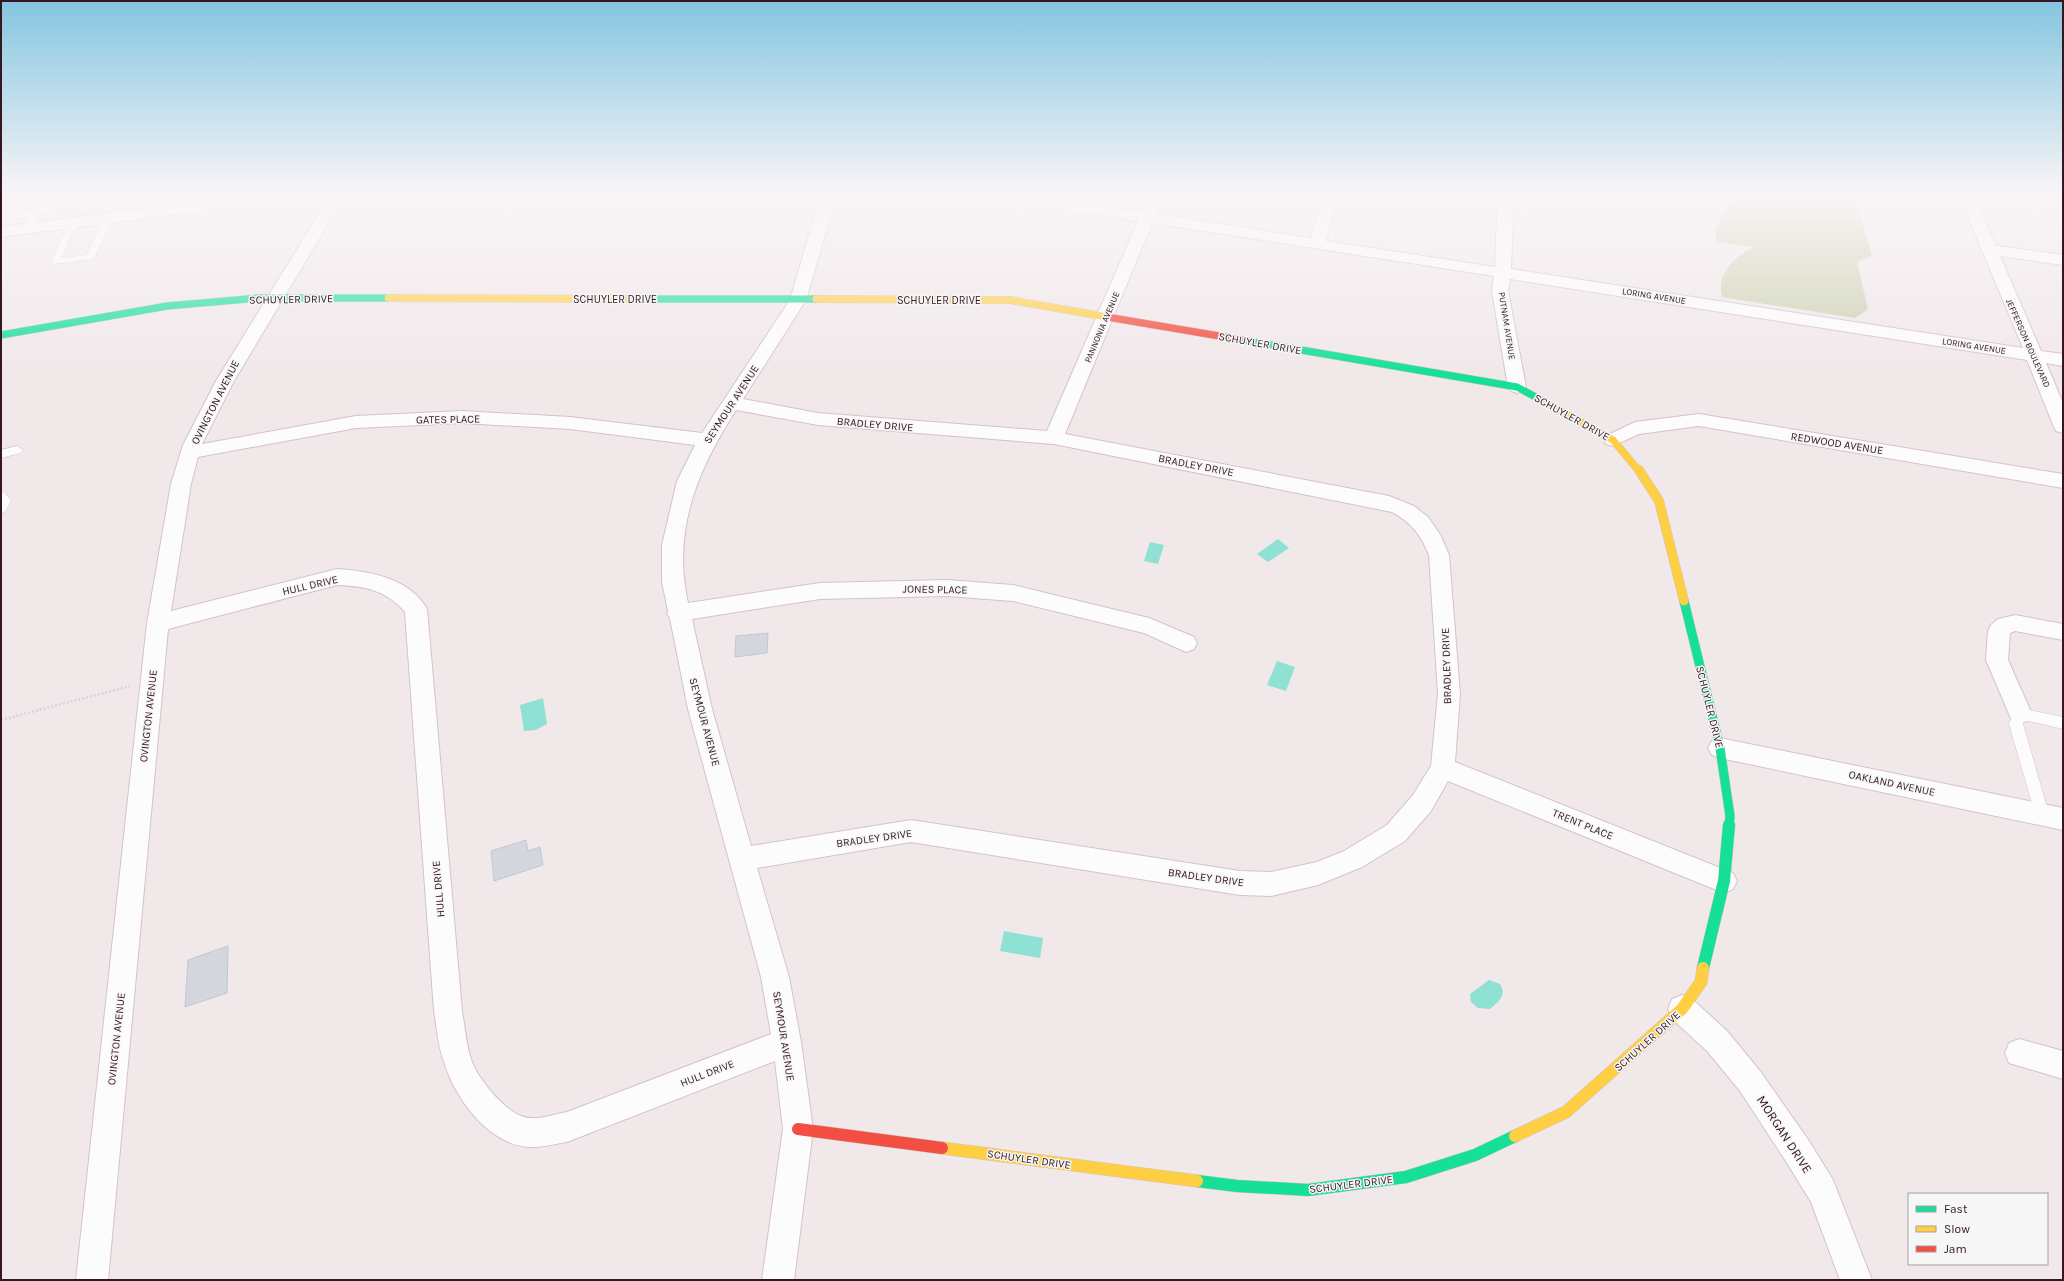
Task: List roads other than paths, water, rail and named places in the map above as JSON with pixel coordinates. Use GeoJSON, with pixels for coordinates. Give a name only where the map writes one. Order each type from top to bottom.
{"type":"FeatureCollection","features":[{"type":"Feature","properties":{"kind":"street","name":"OVINGTON AVENUE"},"geometry":{"type":"LineString","coordinates":[[92,1280],[158,623],[182,484],[192,445],[224,381],[302,253]]}},
{"type":"Feature","properties":{"kind":"street","name":"SEYMOUR AVENUE"},"geometry":{"type":"LineString","coordinates":[[778,1280],[798,1129],[786,1042],[775,977],[700,709],[672,582],[672,545],[687,481],[707,440],[798,300],[812,253]]}},
{"type":"Feature","properties":{"kind":"street","name":"PANNONIA AVENUE"},"geometry":{"type":"LineString","coordinates":[[1054,438],[1133,253]]}},
{"type":"Feature","properties":{"kind":"street","name":"LORING AVENUE"},"geometry":{"type":"LineString","coordinates":[[1375,253],[2063,360]]}},
{"type":"Feature","properties":{"kind":"street","name":"PUTNAM AVENUE"},"geometry":{"type":"LineString","coordinates":[[1504,253],[1500,291],[1517,387]]}},
{"type":"Feature","properties":{"kind":"street","name":"JEFFERSON BOULEVARD"},"geometry":{"type":"LineString","coordinates":[[1989,253],[2033,356],[2044,378],[2063,427]]}},
{"type":"Feature","properties":{"kind":"street"},"geometry":{"type":"LineString","coordinates":[[2009,253],[2063,260]]}},
{"type":"Feature","properties":{"kind":"street","name":"SCHUYLER DRIVE"},"geometry":{"type":"LineString","coordinates":[[1,335],[167,306],[273,299],[1010,300],[1106,318],[1517,387],[1613,440],[1639,470],[1659,501],[1720,748],[1730,816],[1724,881],[1707,946],[1701,982],[1682,1009],[1566,1112],[1475,1155],[1406,1177],[1308,1190],[1236,1186],[798,1129]]}},
{"type":"Feature","properties":{"kind":"street","name":"BRADLEY DRIVE"},"geometry":{"type":"LineString","coordinates":[[731,403],[818,418],[870,424],[1054,438],[1388,503],[1406,509],[1420,520],[1433,536],[1439,555],[1450,694],[1443,768],[1422,803],[1396,832],[1353,859],[1318,873],[1271,884],[1240,882],[911,831],[742,859]]}},
{"type":"Feature","properties":{"kind":"street","name":"GATES PLACE"},"geometry":{"type":"LineString","coordinates":[[191,452],[356,422],[462,417],[570,423],[707,440]]}},
{"type":"Feature","properties":{"kind":"street","name":"REDWOOD AVENUE"},"geometry":{"type":"LineString","coordinates":[[1613,440],[1635,428],[1699,420],[2063,480]]}},
{"type":"Feature","properties":{"kind":"street","name":"HULL DRIVE"},"geometry":{"type":"LineString","coordinates":[[158,623],[337,577],[360,578],[384,586],[402,594],[416,609],[448,1011],[460,1068],[486,1110],[505,1123],[522,1131],[541,1131],[567,1126],[786,1042]]}},
{"type":"Feature","properties":{"kind":"street","name":"JONES PLACE"},"geometry":{"type":"LineString","coordinates":[[678,613],[820,591],[947,588],[1014,593],[1149,626],[1186,643]]}},
{"type":"Feature","properties":{"kind":"street"},"geometry":{"type":"LineString","coordinates":[[2020,714],[1997,660],[1999,631],[2002,627],[2008,624],[2016,623],[2063,632]]}},
{"type":"Feature","properties":{"kind":"street","name":"OAKLAND AVENUE"},"geometry":{"type":"LineString","coordinates":[[1720,748],[2052,816]]}},
{"type":"Feature","properties":{"kind":"street","name":"TRENT PLACE"},"geometry":{"type":"LineString","coordinates":[[1443,768],[1724,881]]}},
{"type":"Feature","properties":{"kind":"street","name":"MORGAN DRIVE"},"geometry":{"type":"LineString","coordinates":[[1682,1009],[1717,1041],[1750,1080],[1798,1152],[1822,1191],[1834,1219],[1856,1280]]}},
{"type":"Feature","properties":{"kind":"street"},"geometry":{"type":"LineString","coordinates":[[2019,1053],[2063,1065]]}},
{"type":"Feature","properties":{"kind":"lane"},"geometry":{"type":"LineString","coordinates":[[60,253],[56,262],[91,257],[93,253]]}},
{"type":"Feature","properties":{"kind":"lane"},"geometry":{"type":"LineString","coordinates":[[1,454],[17,450]]}},
{"type":"Feature","properties":{"kind":"lane"},"geometry":{"type":"LineString","coordinates":[[1,496],[5,501],[1,509]]}},
{"type":"Feature","properties":{"kind":"lane"},"geometry":{"type":"LineString","coordinates":[[2052,816],[2016,724],[2020,714],[2063,723]]}}]}
